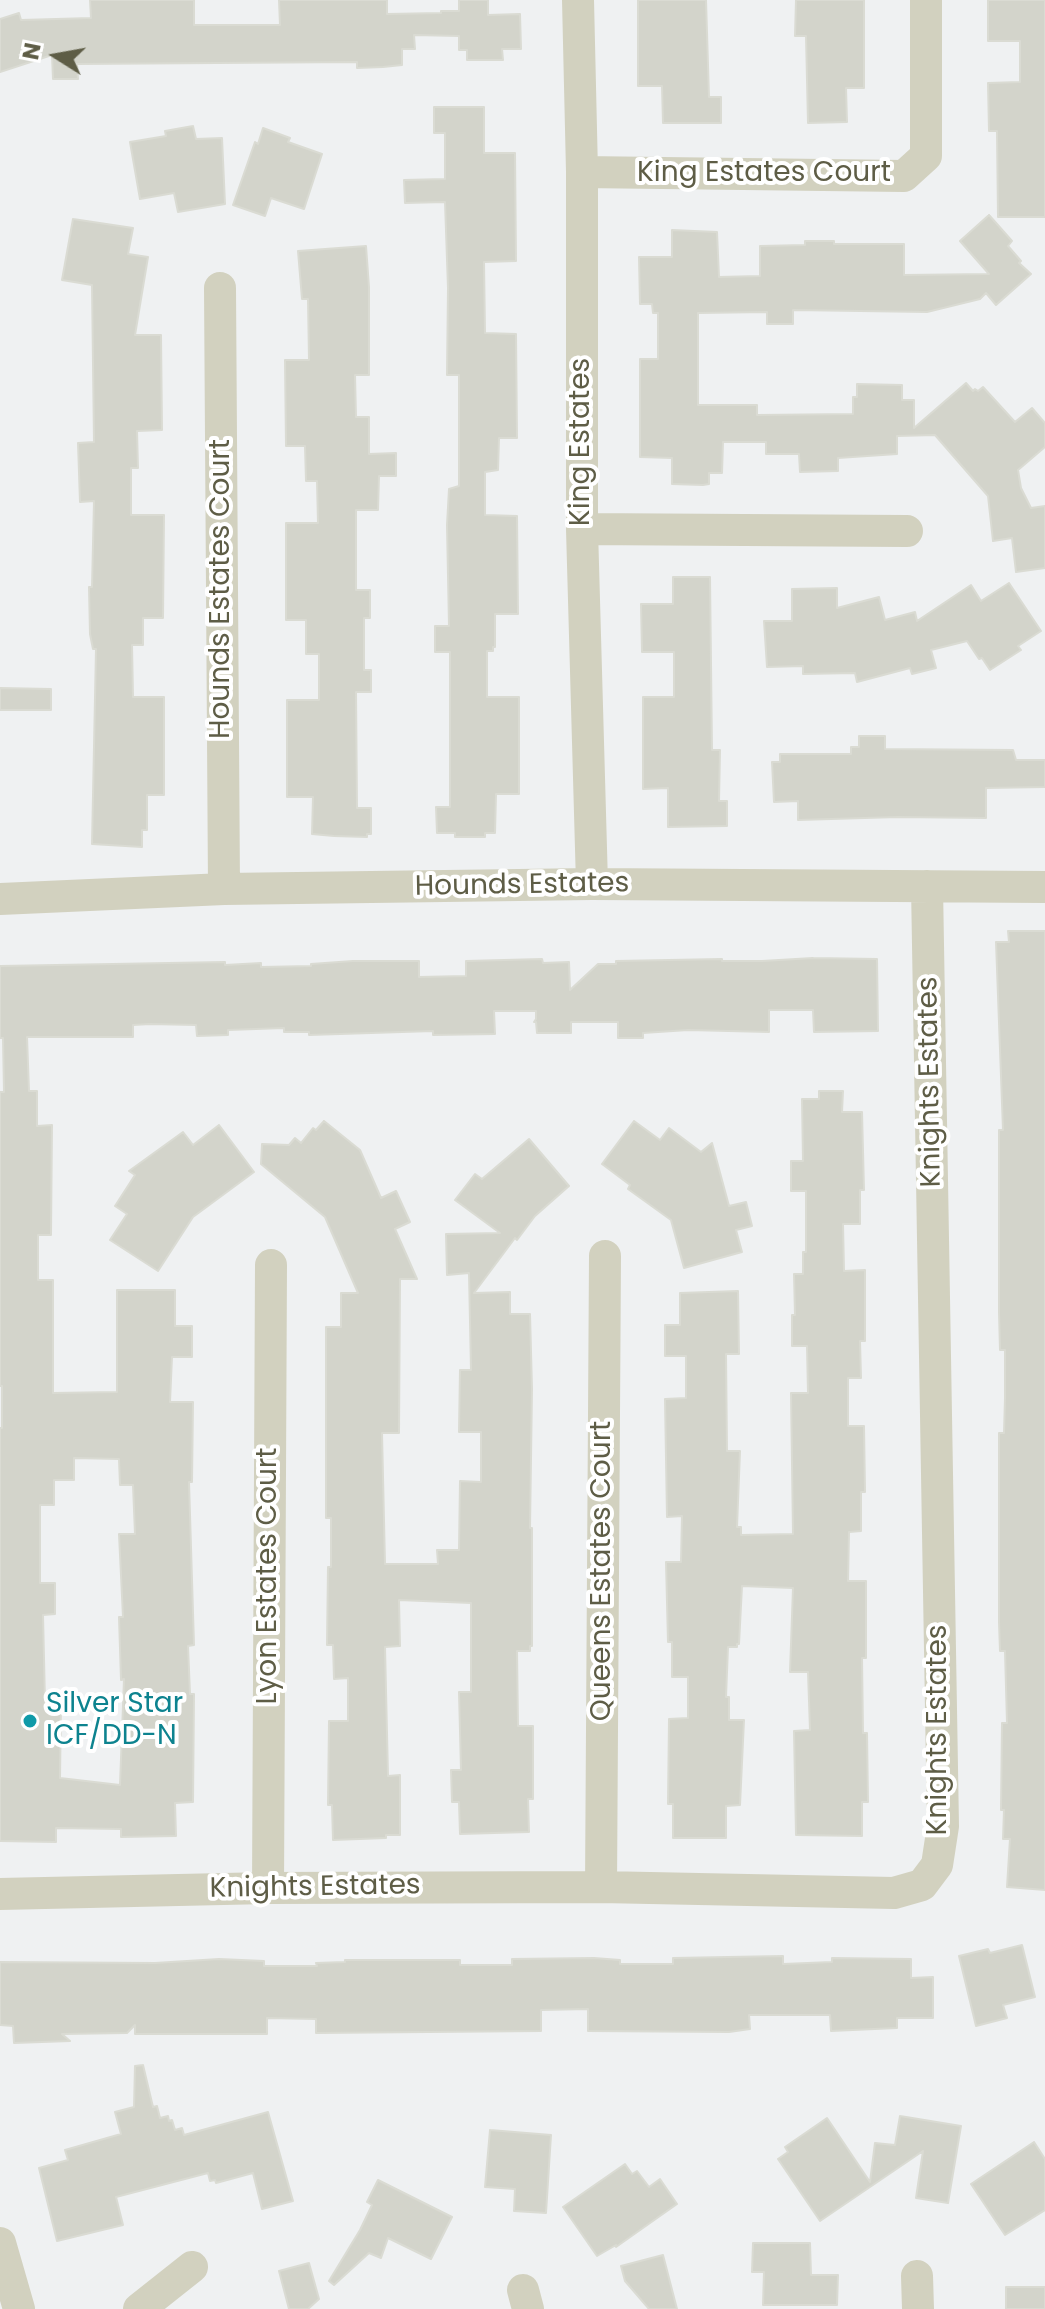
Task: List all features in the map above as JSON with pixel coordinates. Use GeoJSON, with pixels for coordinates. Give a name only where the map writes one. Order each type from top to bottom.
{"type":"FeatureCollection","features":[{"type":"Feature","properties":{"kind":"street","name":"King Estates"},"geometry":{"type":"LineString","coordinates":[[578,0],[582,172],[582,529],[592,884]]}},
{"type":"Feature","properties":{"kind":"street","name":"King Estates Court"},"geometry":{"type":"LineString","coordinates":[[582,172],[904,176],[926,156],[926,0]]}},
{"type":"Feature","properties":{"kind":"street","name":"Hounds Estates Court"},"geometry":{"type":"LineString","coordinates":[[220,288],[224,889]]}},
{"type":"Feature","properties":{"kind":"street"},"geometry":{"type":"LineString","coordinates":[[582,529],[907,531]]}},
{"type":"Feature","properties":{"kind":"street","name":"Hounds Estates"},"geometry":{"type":"LineString","coordinates":[[0,899],[224,889],[592,884],[1045,887]]}},
{"type":"Feature","properties":{"kind":"street","name":"Knights Estates"},"geometry":{"type":"LineString","coordinates":[[0,1894],[268,1888],[601,1887],[894,1893],[922,1885],[937,1865],[943,1826],[927,886]]}},
{"type":"Feature","properties":{"kind":"street","name":"Queens Estates Court"},"geometry":{"type":"LineString","coordinates":[[601,1887],[605,1256]]}},
{"type":"Feature","properties":{"kind":"street","name":"Lyon Estates Court"},"geometry":{"type":"LineString","coordinates":[[268,1888],[271,1265]]}},
{"type":"Feature","properties":{"kind":"street"},"geometry":{"type":"LineString","coordinates":[[0,2243],[19,2309]]}},
{"type":"Feature","properties":{"kind":"street"},"geometry":{"type":"LineString","coordinates":[[139,2309],[192,2267]]}},
{"type":"Feature","properties":{"kind":"street"},"geometry":{"type":"LineString","coordinates":[[917,2276],[918,2309]]}},
{"type":"Feature","properties":{"kind":"building"},"geometry":{"type":"Polygon","coordinates":[[[90,0],[194,0],[194,25],[280,25],[279,0],[387,0],[387,14],[459,11],[459,0],[488,0],[488,15],[520,14],[521,49],[502,49],[503,60],[467,60],[467,50],[459,50],[459,36],[414,35],[415,49],[402,49],[402,65],[383,67],[357,68],[357,62],[77,64],[78,79],[53,79],[52,55],[0,72],[0,19],[19,13],[21,20],[91,18],[90,0]]]}},
{"type":"Feature","properties":{"kind":"building"},"geometry":{"type":"Polygon","coordinates":[[[638,0],[706,0],[709,97],[721,97],[721,123],[663,123],[662,86],[638,86],[638,0]]]}},
{"type":"Feature","properties":{"kind":"building"},"geometry":{"type":"Polygon","coordinates":[[[796,0],[864,0],[864,88],[846,88],[847,122],[808,123],[806,36],[795,36],[796,0]]]}},
{"type":"Feature","properties":{"kind":"building"},"geometry":{"type":"Polygon","coordinates":[[[988,0],[1045,0],[1045,217],[998,217],[997,131],[989,131],[988,83],[1020,82],[1020,41],[988,41],[988,0]]]}},
{"type":"Feature","properties":{"kind":"building"},"geometry":{"type":"Polygon","coordinates":[[[434,107],[484,107],[484,153],[515,153],[516,261],[484,262],[485,333],[516,334],[517,438],[499,438],[498,470],[485,472],[485,515],[517,516],[518,614],[495,614],[495,647],[493,651],[487,651],[487,697],[519,697],[519,794],[496,794],[495,833],[485,833],[485,837],[455,837],[455,833],[437,833],[436,807],[450,807],[450,652],[435,652],[435,626],[449,626],[447,525],[449,489],[459,486],[459,375],[447,375],[445,202],[405,203],[404,180],[445,179],[445,133],[434,133],[434,107]]]}},
{"type":"Feature","properties":{"kind":"building"},"geometry":{"type":"Polygon","coordinates":[[[193,126],[196,139],[222,138],[225,204],[178,212],[174,193],[140,199],[130,142],[166,136],[165,131],[193,126]]]}},
{"type":"Feature","properties":{"kind":"building"},"geometry":{"type":"Polygon","coordinates":[[[263,128],[290,138],[288,142],[322,154],[304,209],[271,198],[265,216],[233,205],[263,128]]]}},
{"type":"Feature","properties":{"kind":"building"},"geometry":{"type":"Polygon","coordinates":[[[989,215],[1012,241],[1008,246],[1031,274],[996,305],[986,293],[980,299],[927,312],[793,310],[793,324],[767,324],[767,312],[698,313],[698,405],[757,405],[757,415],[853,414],[857,384],[902,385],[902,400],[914,400],[914,428],[966,383],[973,391],[983,387],[1015,422],[1032,408],[1045,423],[1045,447],[1018,470],[1021,488],[1031,508],[1045,506],[1045,568],[1016,572],[1012,538],[993,541],[988,496],[935,435],[897,436],[897,454],[838,458],[838,471],[800,472],[799,454],[766,454],[766,442],[723,442],[722,473],[709,473],[709,484],[703,485],[672,484],[672,458],[640,457],[640,359],[658,359],[658,313],[653,313],[652,304],[640,304],[639,257],[672,257],[672,230],[717,232],[719,277],[760,276],[760,246],[805,245],[805,241],[904,244],[904,275],[989,274],[960,241],[989,215]]]}},
{"type":"Feature","properties":{"kind":"building"},"geometry":{"type":"Polygon","coordinates":[[[73,219],[133,228],[128,254],[148,257],[135,335],[161,335],[162,430],[137,431],[138,468],[131,468],[131,515],[164,515],[163,618],[143,618],[143,645],[132,645],[133,697],[164,697],[164,795],[147,795],[147,830],[142,830],[142,847],[92,844],[96,649],[93,649],[90,634],[89,587],[92,587],[94,501],[80,502],[78,443],[94,442],[92,285],[62,280],[73,219]]]}},
{"type":"Feature","properties":{"kind":"building"},"geometry":{"type":"Polygon","coordinates":[[[366,246],[369,375],[355,375],[356,417],[369,417],[369,454],[396,453],[396,476],[379,476],[378,510],[356,510],[356,590],[370,590],[370,618],[364,618],[364,670],[371,670],[371,692],[356,692],[357,808],[371,808],[371,834],[367,837],[312,834],[313,797],[287,797],[287,700],[319,700],[319,654],[306,654],[306,620],[286,620],[286,523],[318,523],[317,481],[306,481],[305,446],[286,446],[285,360],[309,360],[308,299],[302,299],[298,251],[366,246]]]}},
{"type":"Feature","properties":{"kind":"building"},"geometry":{"type":"Polygon","coordinates":[[[673,577],[710,577],[712,750],[720,750],[719,801],[727,801],[727,826],[668,827],[668,788],[643,789],[643,697],[674,697],[674,652],[642,652],[641,604],[673,604],[673,577]]]}},
{"type":"Feature","properties":{"kind":"building"},"geometry":{"type":"Polygon","coordinates":[[[1009,583],[1041,631],[1018,646],[1021,650],[990,670],[967,641],[931,650],[936,668],[912,674],[910,668],[857,682],[855,673],[803,674],[803,666],[767,667],[764,621],[792,621],[792,589],[837,588],[837,608],[879,597],[885,620],[915,612],[917,621],[971,585],[981,601],[1009,583]]]}},
{"type":"Feature","properties":{"kind":"building"},"geometry":{"type":"Polygon","coordinates":[[[0,688],[51,689],[51,710],[0,710],[0,688]]]}},
{"type":"Feature","properties":{"kind":"building"},"geometry":{"type":"Polygon","coordinates":[[[859,736],[885,736],[885,749],[1013,750],[1016,760],[1045,760],[1045,787],[986,788],[986,818],[798,820],[798,801],[774,802],[772,762],[780,762],[780,754],[851,754],[851,747],[859,747],[859,736]]]}},
{"type":"Feature","properties":{"kind":"building"},"geometry":{"type":"Polygon","coordinates":[[[1008,931],[1045,931],[1045,1890],[1007,1887],[1010,1839],[1003,1839],[1004,1810],[1001,1810],[1002,1723],[1007,1723],[1005,1651],[1000,1651],[999,1622],[999,1433],[1004,1433],[1005,1350],[1000,1350],[999,1312],[999,1130],[1003,1130],[996,942],[1009,942],[1008,931]]]}},
{"type":"Feature","properties":{"kind":"building"},"geometry":{"type":"Polygon","coordinates":[[[542,959],[543,963],[569,962],[570,990],[598,964],[616,964],[616,961],[877,959],[878,1031],[814,1032],[813,1010],[769,1010],[769,1032],[688,1030],[643,1033],[643,1038],[618,1038],[618,1022],[571,1022],[571,1033],[537,1033],[534,1022],[536,1011],[494,1011],[495,1034],[433,1035],[433,1031],[309,1035],[309,1032],[284,1032],[284,1028],[228,1030],[228,1035],[197,1036],[196,1025],[150,1024],[133,1025],[133,1037],[27,1037],[29,1091],[37,1091],[37,1126],[52,1125],[51,1235],[38,1235],[38,1280],[53,1280],[53,1393],[117,1392],[117,1290],[175,1290],[175,1326],[192,1326],[192,1357],[172,1357],[170,1402],[193,1402],[192,1482],[189,1482],[194,1645],[188,1646],[190,1694],[194,1694],[193,1802],[175,1803],[176,1836],[121,1837],[121,1829],[56,1828],[56,1842],[0,1841],[0,1092],[4,1092],[0,966],[225,962],[225,965],[261,963],[261,967],[353,961],[419,961],[419,977],[466,976],[466,961],[542,959]],[[74,1458],[74,1480],[54,1480],[54,1505],[40,1505],[40,1583],[55,1583],[55,1614],[43,1615],[45,1702],[61,1703],[60,1778],[120,1785],[124,1679],[121,1680],[119,1617],[123,1617],[119,1534],[135,1534],[133,1485],[120,1485],[119,1459],[74,1458]]]}},
{"type":"Feature","properties":{"kind":"building"},"geometry":{"type":"Polygon","coordinates":[[[819,1091],[843,1091],[842,1112],[862,1112],[864,1190],[860,1190],[860,1224],[843,1224],[844,1271],[865,1270],[865,1341],[860,1341],[861,1378],[848,1378],[848,1426],[864,1426],[865,1492],[861,1492],[861,1531],[849,1532],[848,1581],[866,1581],[866,1658],[862,1658],[868,1802],[862,1802],[862,1836],[796,1835],[794,1731],[810,1730],[808,1672],[790,1672],[793,1588],[742,1586],[739,1644],[728,1647],[726,1697],[729,1697],[729,1720],[744,1720],[740,1805],[726,1806],[726,1838],[673,1838],[673,1804],[668,1804],[669,1719],[688,1718],[688,1677],[672,1677],[672,1642],[668,1642],[666,1562],[681,1562],[682,1516],[667,1517],[665,1399],[686,1398],[686,1356],[665,1356],[665,1325],[680,1325],[680,1293],[738,1291],[739,1354],[726,1354],[727,1451],[740,1451],[737,1527],[741,1527],[741,1535],[793,1534],[791,1393],[808,1393],[807,1346],[792,1346],[794,1274],[803,1274],[803,1252],[806,1252],[806,1191],[791,1191],[791,1161],[803,1161],[802,1099],[819,1099],[819,1091]]]}},
{"type":"Feature","properties":{"kind":"building"},"geometry":{"type":"Polygon","coordinates":[[[324,1121],[360,1150],[381,1198],[396,1191],[410,1222],[395,1229],[417,1279],[400,1279],[399,1433],[382,1433],[385,1564],[438,1564],[437,1550],[459,1550],[460,1481],[481,1482],[481,1432],[459,1432],[460,1370],[471,1370],[469,1273],[447,1275],[446,1234],[500,1233],[455,1200],[475,1174],[482,1179],[529,1139],[569,1186],[535,1216],[517,1240],[515,1238],[474,1293],[510,1292],[510,1314],[530,1314],[532,1646],[530,1651],[517,1651],[518,1726],[533,1726],[533,1799],[528,1799],[529,1832],[460,1834],[459,1802],[452,1802],[451,1770],[461,1770],[459,1692],[471,1692],[471,1603],[399,1600],[400,1646],[385,1647],[388,1776],[400,1775],[400,1835],[333,1840],[332,1805],[328,1805],[329,1721],[348,1721],[348,1678],[334,1679],[333,1645],[327,1645],[331,1518],[326,1518],[326,1327],[341,1327],[341,1293],[358,1293],[325,1217],[261,1164],[262,1144],[289,1145],[295,1138],[301,1143],[313,1128],[316,1130],[324,1121]]]}},
{"type":"Feature","properties":{"kind":"building"},"geometry":{"type":"Polygon","coordinates":[[[634,1121],[660,1140],[669,1128],[701,1152],[712,1143],[729,1206],[746,1202],[752,1226],[736,1230],[742,1252],[684,1268],[671,1220],[628,1189],[630,1185],[602,1164],[634,1121]]]}},
{"type":"Feature","properties":{"kind":"building"},"geometry":{"type":"Polygon","coordinates":[[[219,1125],[254,1172],[193,1217],[158,1271],[110,1240],[127,1214],[115,1206],[135,1175],[129,1171],[183,1132],[193,1145],[219,1125]]]}},
{"type":"Feature","properties":{"kind":"building"},"geometry":{"type":"Polygon","coordinates":[[[1022,1945],[1035,1997],[1003,2005],[1007,2018],[976,2026],[959,1956],[1022,1945]]]}},
{"type":"Feature","properties":{"kind":"building"},"geometry":{"type":"Polygon","coordinates":[[[783,1956],[783,1964],[832,1962],[832,1958],[911,1959],[911,1978],[933,1977],[933,2018],[897,2018],[897,2028],[831,2031],[830,2015],[749,2015],[750,2029],[729,2032],[588,2031],[588,2009],[541,2010],[541,2031],[316,2033],[316,2019],[267,2018],[267,2034],[135,2034],[135,2025],[127,2033],[62,2034],[70,2041],[14,2043],[13,2026],[0,2025],[0,1962],[155,1963],[219,1959],[264,1961],[264,1966],[317,1966],[316,1963],[345,1960],[460,1960],[460,1965],[512,1965],[512,1959],[594,1958],[620,1960],[620,1964],[673,1964],[673,1958],[783,1956]]]}},
{"type":"Feature","properties":{"kind":"building"},"geometry":{"type":"Polygon","coordinates":[[[143,2065],[153,2107],[157,2106],[160,2118],[168,2116],[169,2121],[172,2120],[175,2130],[182,2128],[184,2135],[268,2112],[293,2201],[262,2209],[253,2173],[216,2183],[215,2180],[210,2181],[208,2173],[116,2197],[123,2225],[57,2241],[39,2168],[68,2160],[65,2150],[121,2134],[115,2112],[134,2107],[135,2066],[143,2065]]]}},
{"type":"Feature","properties":{"kind":"building"},"geometry":{"type":"Polygon","coordinates":[[[900,2116],[961,2126],[948,2203],[916,2198],[923,2151],[820,2221],[778,2159],[788,2152],[785,2147],[827,2118],[870,2182],[875,2143],[895,2145],[900,2116]]]}},
{"type":"Feature","properties":{"kind":"building"},"geometry":{"type":"Polygon","coordinates":[[[490,2130],[551,2135],[546,2213],[514,2211],[515,2189],[485,2187],[490,2130]]]}},
{"type":"Feature","properties":{"kind":"building"},"geometry":{"type":"Polygon","coordinates":[[[1034,2142],[1045,2159],[1045,2210],[1005,2235],[971,2184],[1034,2142]]]}},
{"type":"Feature","properties":{"kind":"building"},"geometry":{"type":"Polygon","coordinates":[[[625,2164],[632,2174],[637,2171],[649,2187],[660,2179],[677,2204],[616,2247],[597,2256],[563,2207],[625,2164]]]}},
{"type":"Feature","properties":{"kind":"building"},"geometry":{"type":"Polygon","coordinates":[[[378,2180],[452,2217],[431,2259],[388,2238],[381,2258],[369,2253],[334,2285],[329,2281],[360,2230],[372,2205],[367,2202],[378,2180]]]}},
{"type":"Feature","properties":{"kind":"building"},"geometry":{"type":"Polygon","coordinates":[[[753,2243],[810,2243],[811,2275],[838,2275],[837,2305],[763,2305],[764,2272],[752,2272],[753,2243]]]}},
{"type":"Feature","properties":{"kind":"building"},"geometry":{"type":"Polygon","coordinates":[[[663,2255],[677,2309],[649,2309],[625,2281],[621,2266],[663,2255]]]}},
{"type":"Feature","properties":{"kind":"building"},"geometry":{"type":"Polygon","coordinates":[[[309,2263],[319,2299],[308,2309],[289,2309],[279,2271],[309,2263]]]}},
{"type":"Feature","properties":{"kind":"building"},"geometry":{"type":"Polygon","coordinates":[[[1006,2287],[1045,2287],[1045,2309],[1006,2309],[1006,2287]]]}},
{"type":"Feature","properties":{"kind":"place","name":"Silver Star ICF/DD-N"},"geometry":{"type":"Point","coordinates":[30,1721]}}]}
